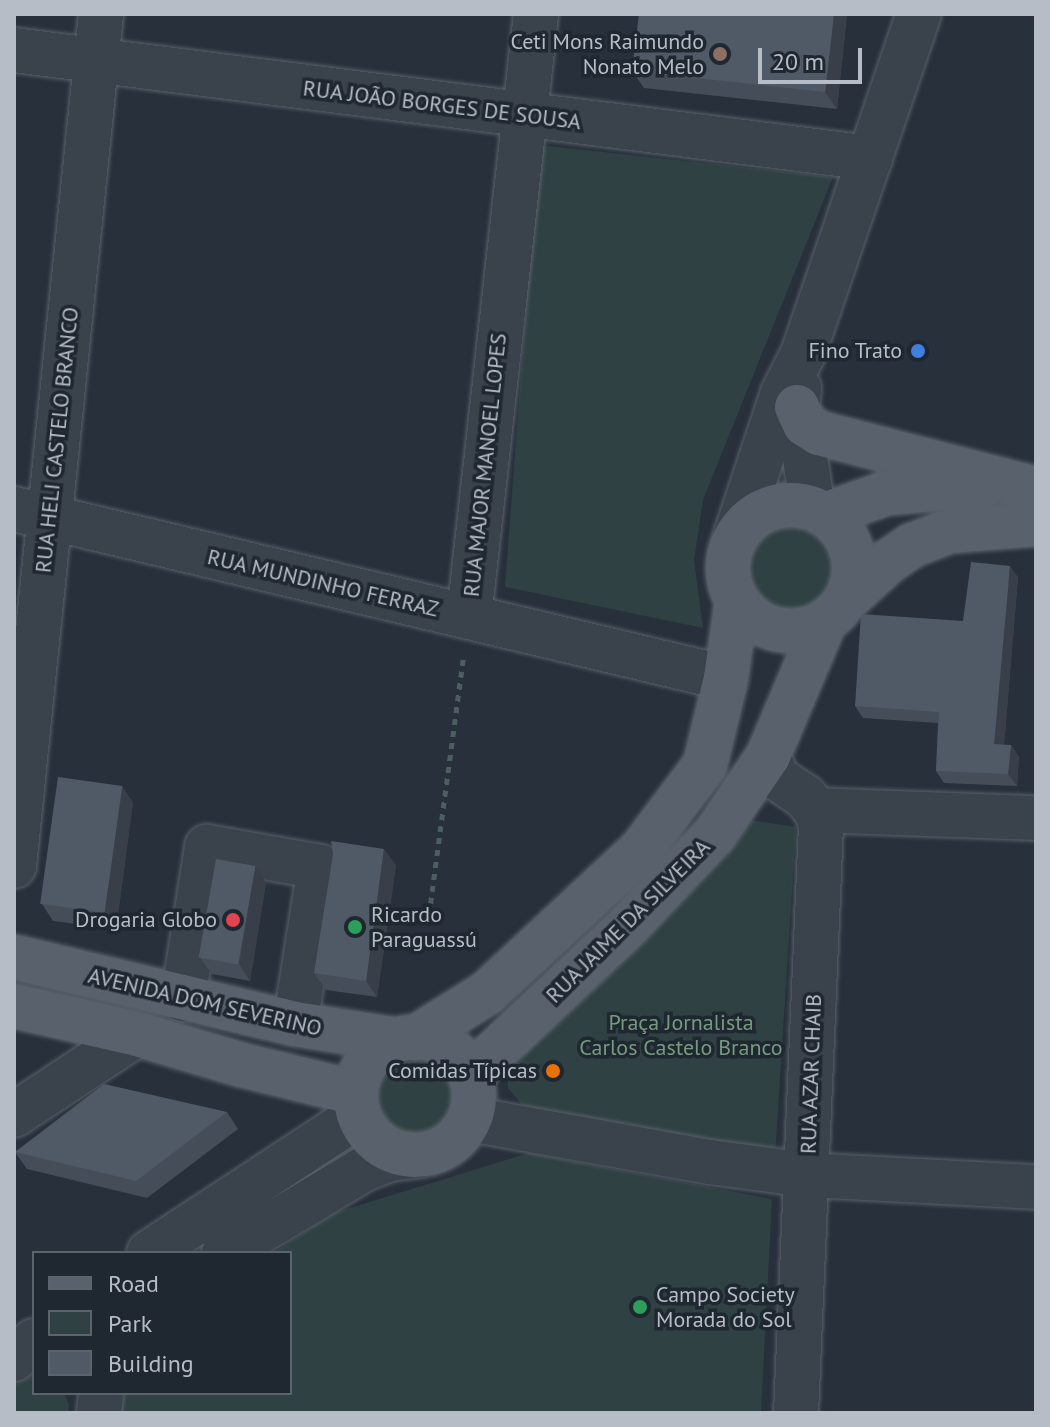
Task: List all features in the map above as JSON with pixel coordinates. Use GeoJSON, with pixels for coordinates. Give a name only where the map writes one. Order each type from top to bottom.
{"type":"FeatureCollection","features":[{"type":"Feature","properties":{"kind":"main road"},"geometry":{"type":"LineString","coordinates":[[797,407],[805,424],[819,433],[1036,489]]}},
{"type":"Feature","properties":{"kind":"main road"},"geometry":{"type":"LineString","coordinates":[[820,512],[887,493],[967,486],[1036,497]]}},
{"type":"Feature","properties":{"kind":"main road"},"geometry":{"type":"LineString","coordinates":[[835,611],[855,566],[843,531],[820,512],[795,505],[759,514],[734,541],[728,561],[729,582],[737,601],[751,618],[771,628],[804,631],[835,611],[889,561],[913,545],[949,531],[1036,524]]}},
{"type":"Feature","properties":{"kind":"main road","name":"RUA JAIME DA SILVEIRA"},"geometry":{"type":"LineString","coordinates":[[406,1039],[487,993],[641,850],[705,765],[726,678],[737,601]]}},
{"type":"Feature","properties":{"kind":"main road","name":"RUA JAIME DA SILVEIRA"},"geometry":{"type":"LineString","coordinates":[[470,1075],[684,868],[715,834],[768,756],[835,611]]}},
{"type":"Feature","properties":{"kind":"main road","name":"AVENIDA DOM SEVERINO"},"geometry":{"type":"LineString","coordinates":[[14,957],[281,1021],[406,1039]]}},
{"type":"Feature","properties":{"kind":"main road"},"geometry":{"type":"LineString","coordinates":[[14,1006],[137,1034],[256,1069],[357,1104]]}},
{"type":"Feature","properties":{"kind":"main road"},"geometry":{"type":"LineString","coordinates":[[406,1039],[432,1040],[448,1047],[470,1075],[474,1104],[470,1119],[445,1147],[421,1155],[401,1154],[383,1146],[368,1132],[357,1104],[359,1075],[368,1060],[406,1039]]}},
{"type":"Feature","properties":{"kind":"street","name":"RUA HELI CASTELO BRANCO"},"geometry":{"type":"LineString","coordinates":[[14,866],[32,513],[101,14]]}},
{"type":"Feature","properties":{"kind":"street","name":"RUA MAJOR MANOEL LOPES"},"geometry":{"type":"LineString","coordinates":[[469,617],[522,115],[536,14]]}},
{"type":"Feature","properties":{"kind":"street"},"geometry":{"type":"LineString","coordinates":[[734,541],[783,393],[803,354],[919,14]]}},
{"type":"Feature","properties":{"kind":"street","name":"RUA JOÃO BORGES DE SOUSA"},"geometry":{"type":"LineString","coordinates":[[14,50],[870,158]]}},
{"type":"Feature","properties":{"kind":"street"},"geometry":{"type":"LineString","coordinates":[[803,354],[797,407],[820,512]]}},
{"type":"Feature","properties":{"kind":"street","name":"RUA MUNDINHO FERRAZ"},"geometry":{"type":"LineString","coordinates":[[32,513],[726,678]]}},
{"type":"Feature","properties":{"kind":"street"},"geometry":{"type":"LineString","coordinates":[[768,756],[777,778],[816,810],[1036,818]]}},
{"type":"Feature","properties":{"kind":"street","name":"RUA AZAR CHAIB"},"geometry":{"type":"LineString","coordinates":[[796,1413],[821,825],[816,810]]}},
{"type":"Feature","properties":{"kind":"street"},"geometry":{"type":"LineString","coordinates":[[183,999],[207,847],[320,867],[281,1021]]}},
{"type":"Feature","properties":{"kind":"street"},"geometry":{"type":"LineString","coordinates":[[21,1103],[137,1034]]}},
{"type":"Feature","properties":{"kind":"street"},"geometry":{"type":"LineString","coordinates":[[152,1251],[357,1104]]}},
{"type":"Feature","properties":{"kind":"street"},"geometry":{"type":"LineString","coordinates":[[470,1119],[710,1162],[807,1175],[1036,1187]]}},
{"type":"Feature","properties":{"kind":"street"},"geometry":{"type":"LineString","coordinates":[[227,1251],[364,1169],[390,1159],[421,1155]]}},
{"type":"Feature","properties":{"kind":"path","name":"RUA MAJOR MANOEL LOPES"},"geometry":{"type":"LineString","coordinates":[[429,915],[469,617]]}},
{"type":"Feature","properties":{"kind":"green space"},"geometry":{"type":"Polygon","coordinates":[[[538,145],[833,177],[703,500],[694,560],[703,628],[505,587],[538,145]]]}},
{"type":"Feature","properties":{"kind":"green space"},"geometry":{"type":"Polygon","coordinates":[[[791,527],[807,530],[821,539],[830,553],[833,569],[830,585],[821,599],[807,608],[791,611],[775,608],[761,599],[752,585],[749,569],[752,553],[761,539],[775,530],[791,527]]]}},
{"type":"Feature","properties":{"kind":"green space","name":"Praça Jornalista Carlos Castelo Branco"},"geometry":{"type":"Polygon","coordinates":[[[743,819],[796,827],[775,1157],[523,1106],[508,1088],[506,1068],[743,819]]]}},
{"type":"Feature","properties":{"kind":"green space"},"geometry":{"type":"Polygon","coordinates":[[[415,1054],[432,1057],[446,1066],[455,1080],[458,1097],[455,1114],[446,1128],[432,1137],[415,1140],[398,1137],[384,1128],[375,1114],[372,1097],[375,1080],[384,1066],[398,1057],[415,1054]]]}},
{"type":"Feature","properties":{"kind":"green space"},"geometry":{"type":"Polygon","coordinates":[[[529,1153],[772,1199],[761,1413],[117,1413],[120,1395],[292,1395],[292,1251],[276,1251],[334,1213],[529,1153]]]}},
{"type":"Feature","properties":{"kind":"green space"},"geometry":{"type":"Polygon","coordinates":[[[32,1375],[32,1395],[65,1395],[68,1413],[14,1413],[14,1378],[32,1375]]]}},
{"type":"Feature","properties":{"kind":"building"},"geometry":{"type":"Polygon","coordinates":[[[639,14],[834,14],[825,92],[632,71],[639,14]]]}},
{"type":"Feature","properties":{"kind":"building"},"geometry":{"type":"Polygon","coordinates":[[[971,562],[1010,566],[994,744],[1011,745],[1008,774],[936,771],[939,712],[855,706],[861,614],[963,621],[971,562]]]}},
{"type":"Feature","properties":{"kind":"building"},"geometry":{"type":"Polygon","coordinates":[[[58,777],[122,786],[105,913],[40,904],[58,777]]]}},
{"type":"Feature","properties":{"kind":"building","name":"Ricardo Paraguassú"},"geometry":{"type":"Polygon","coordinates":[[[331,841],[384,849],[366,981],[314,973],[333,854],[331,841]]]}},
{"type":"Feature","properties":{"kind":"building","name":"Drogaria Globo"},"geometry":{"type":"Polygon","coordinates":[[[216,859],[255,866],[238,964],[199,957],[216,859]]]}},
{"type":"Feature","properties":{"kind":"building"},"geometry":{"type":"Polygon","coordinates":[[[104,1084],[227,1112],[136,1181],[15,1152],[104,1084]]]}},
{"type":"Feature","properties":{"kind":"place","name":"Ceti Mons Raimundo Nonato Melo"},"geometry":{"type":"Point","coordinates":[720,54]}},
{"type":"Feature","properties":{"kind":"place","name":"Fino Trato"},"geometry":{"type":"Point","coordinates":[918,351]}},
{"type":"Feature","properties":{"kind":"place","name":"Drogaria Globo"},"geometry":{"type":"Point","coordinates":[233,920]}},
{"type":"Feature","properties":{"kind":"place","name":"Ricardo Paraguassú"},"geometry":{"type":"Point","coordinates":[355,927]}},
{"type":"Feature","properties":{"kind":"place","name":"Comidas Típicas"},"geometry":{"type":"Point","coordinates":[553,1071]}},
{"type":"Feature","properties":{"kind":"place","name":"Campo Society Morada do Sol"},"geometry":{"type":"Point","coordinates":[640,1307]}}]}
